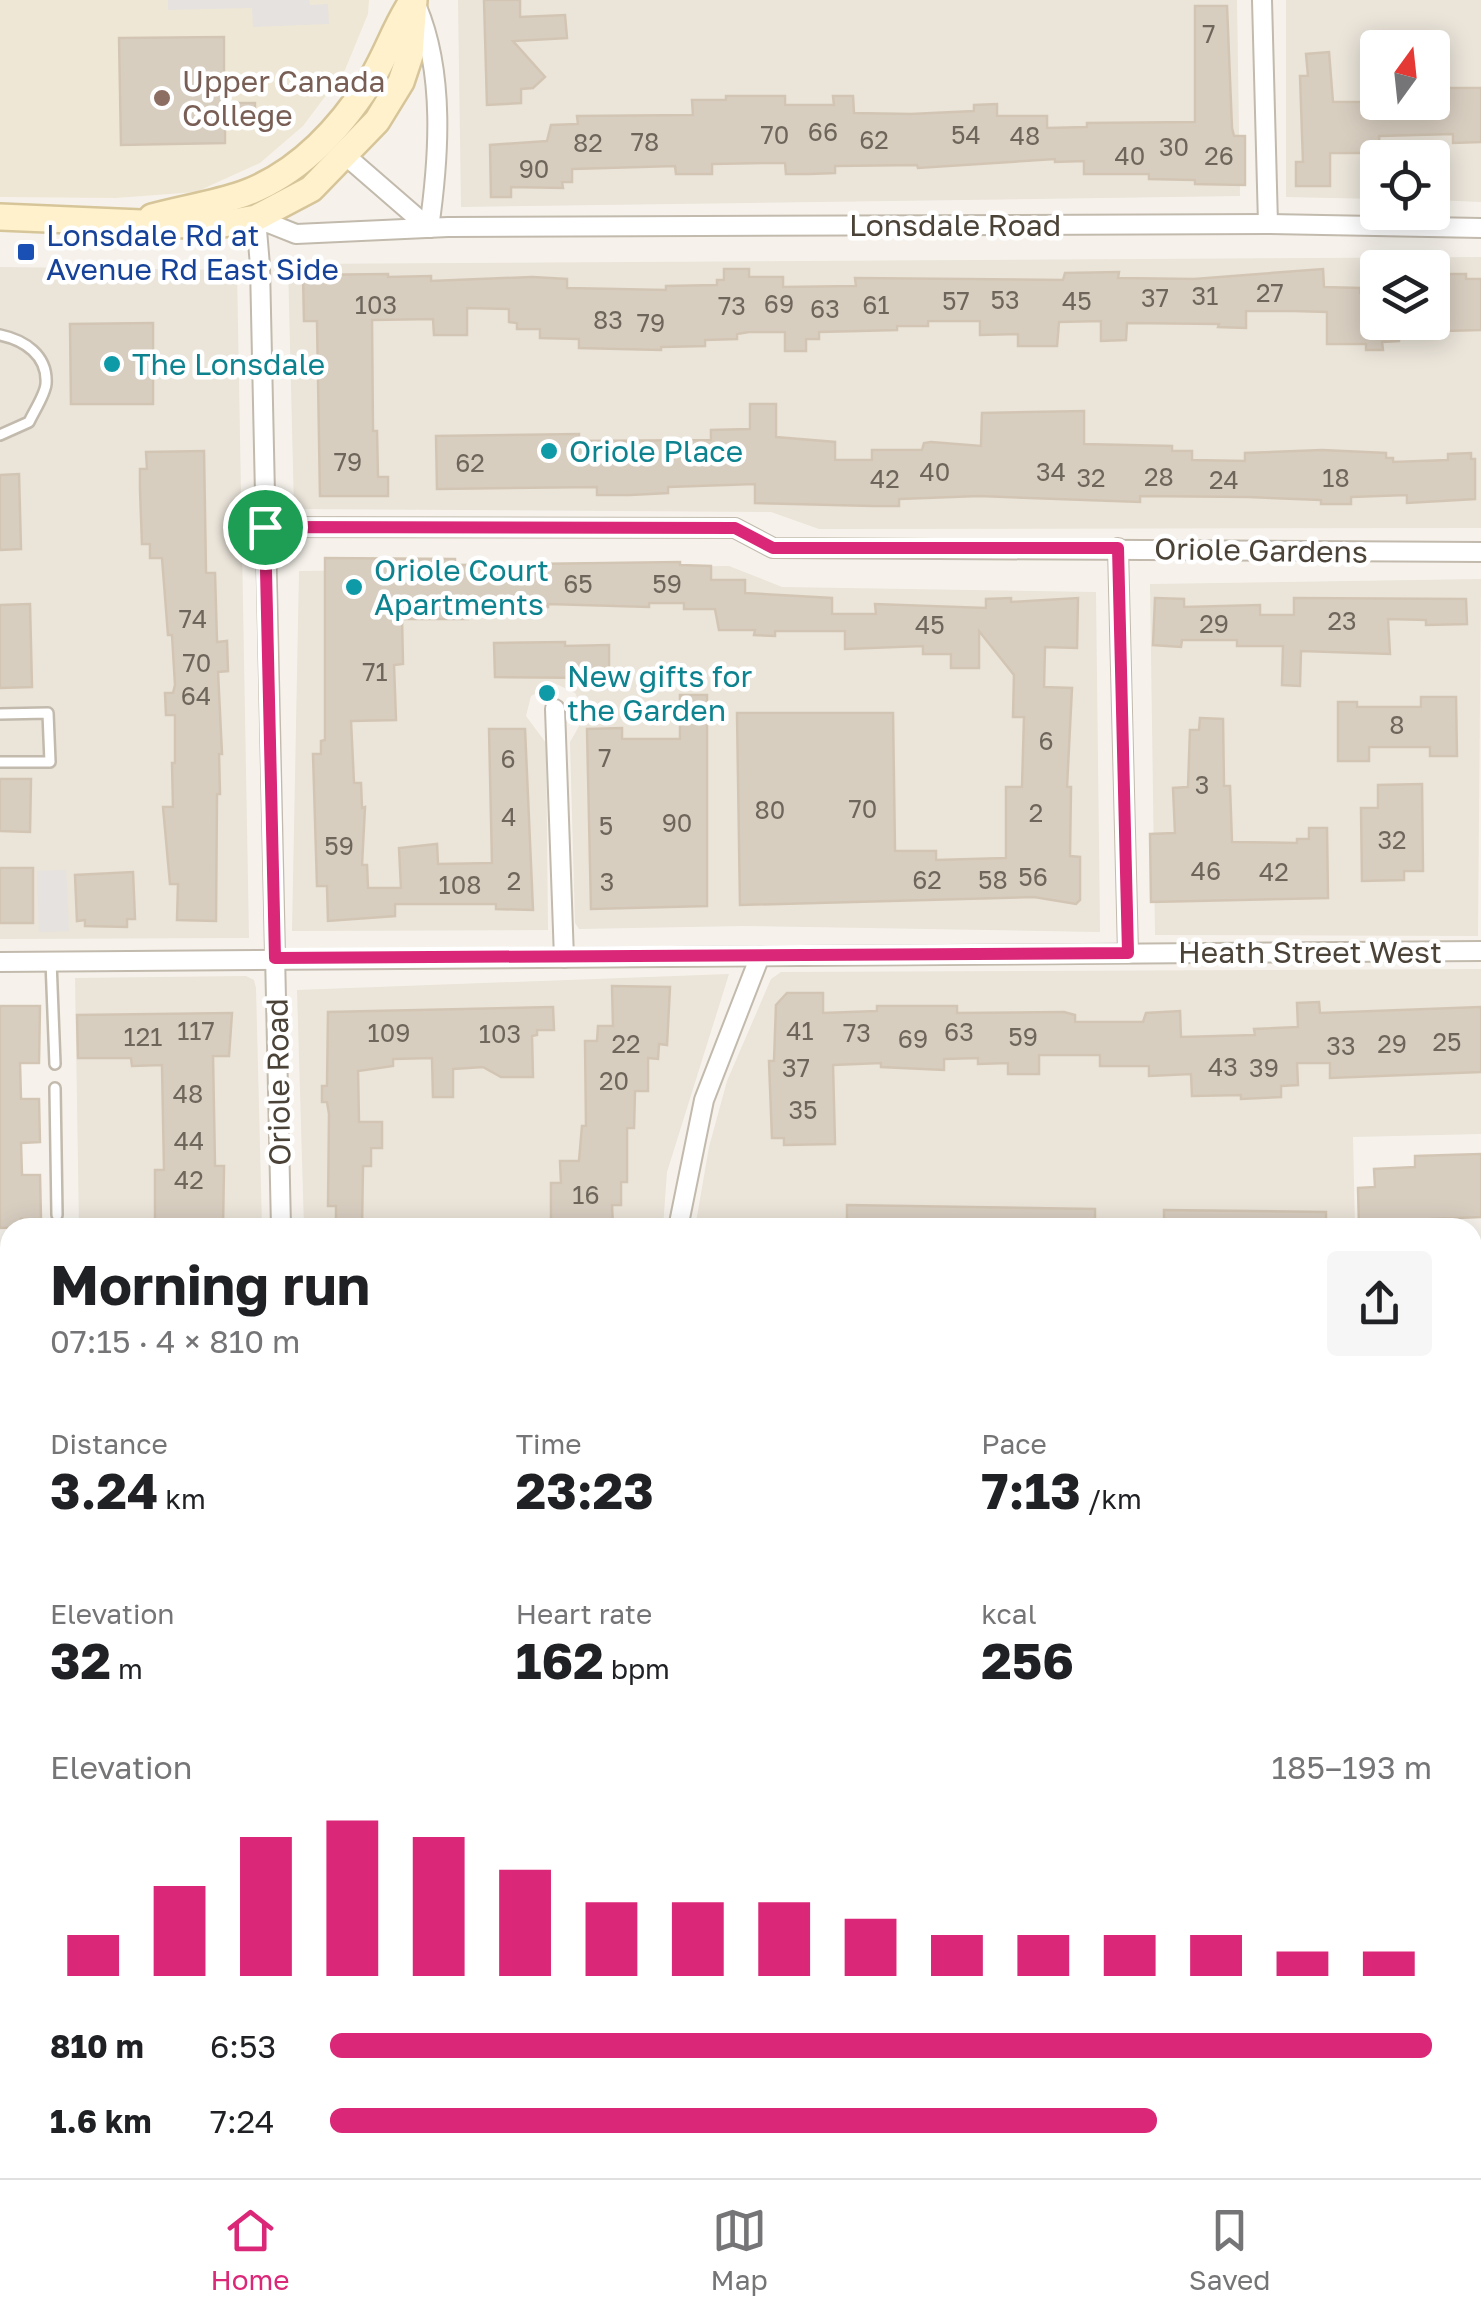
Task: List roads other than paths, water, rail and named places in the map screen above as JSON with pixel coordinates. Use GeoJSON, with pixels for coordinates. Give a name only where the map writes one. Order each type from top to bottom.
{"type":"FeatureCollection","features":[{"type":"Feature","properties":{"kind":"main road"},"geometry":{"type":"LineString","coordinates":[[0,217],[196,227],[256,218],[311,189],[378,121],[401,82],[410,55],[413,0]]}},
{"type":"Feature","properties":{"kind":"main road"},"geometry":{"type":"LineString","coordinates":[[256,218],[257,199],[332,133],[371,80],[394,29],[413,0]]}},
{"type":"Feature","properties":{"kind":"main road"},"geometry":{"type":"LineString","coordinates":[[138,222],[236,196],[294,168]]}},
{"type":"Feature","properties":{"kind":"street"},"geometry":{"type":"LineString","coordinates":[[413,0],[429,34],[435,140],[430,228]]}},
{"type":"Feature","properties":{"kind":"street"},"geometry":{"type":"LineString","coordinates":[[1262,0],[1268,224]]}},
{"type":"Feature","properties":{"kind":"street"},"geometry":{"type":"LineString","coordinates":[[346,156],[430,228]]}},
{"type":"Feature","properties":{"kind":"street","name":"Lonsdale Road"},"geometry":{"type":"LineString","coordinates":[[256,218],[296,234],[430,228],[1268,224],[1481,228]]}},
{"type":"Feature","properties":{"kind":"street","name":"Oriole Road"},"geometry":{"type":"LineString","coordinates":[[256,218],[281,1218]]}},
{"type":"Feature","properties":{"kind":"street","name":"Oriole Gardens"},"geometry":{"type":"LineString","coordinates":[[265,527],[735,528],[773,548],[1481,552]]}},
{"type":"Feature","properties":{"kind":"street"},"geometry":{"type":"LineString","coordinates":[[1118,548],[1128,953]]}},
{"type":"Feature","properties":{"kind":"street"},"geometry":{"type":"LineString","coordinates":[[555,709],[564,958]]}},
{"type":"Feature","properties":{"kind":"street","name":"Heath Street West"},"geometry":{"type":"LineString","coordinates":[[0,962],[1481,951]]}},
{"type":"Feature","properties":{"kind":"street"},"geometry":{"type":"LineString","coordinates":[[680,1218],[704,1100],[760,956]]}},
{"type":"Feature","properties":{"kind":"lane"},"geometry":{"type":"LineString","coordinates":[[0,335],[22,340],[40,358],[46,384],[29,422],[0,435]]}},
{"type":"Feature","properties":{"kind":"lane"},"geometry":{"type":"LineString","coordinates":[[0,714],[48,713],[50,762],[0,762]]}},
{"type":"Feature","properties":{"kind":"lane"},"geometry":{"type":"LineString","coordinates":[[52,961],[54,1064]]}},
{"type":"Feature","properties":{"kind":"lane"},"geometry":{"type":"LineString","coordinates":[[55,1088],[57,1215]]}},
{"type":"Feature","properties":{"kind":"place","name":"Upper Canada College"},"geometry":{"type":"Point","coordinates":[162,98]}},
{"type":"Feature","properties":{"kind":"place","name":"Lonsdale Rd at Avenue Rd East Side"},"geometry":{"type":"Point","coordinates":[26,252]}},
{"type":"Feature","properties":{"kind":"place","name":"The Lonsdale"},"geometry":{"type":"Point","coordinates":[112,364]}},
{"type":"Feature","properties":{"kind":"place","name":"Oriole Place"},"geometry":{"type":"Point","coordinates":[549,451]}},
{"type":"Feature","properties":{"kind":"place","name":"Oriole Court Apartments"},"geometry":{"type":"Point","coordinates":[354,587]}},
{"type":"Feature","properties":{"kind":"place","name":"New gifts for the Garden"},"geometry":{"type":"Point","coordinates":[547,693]}}]}
